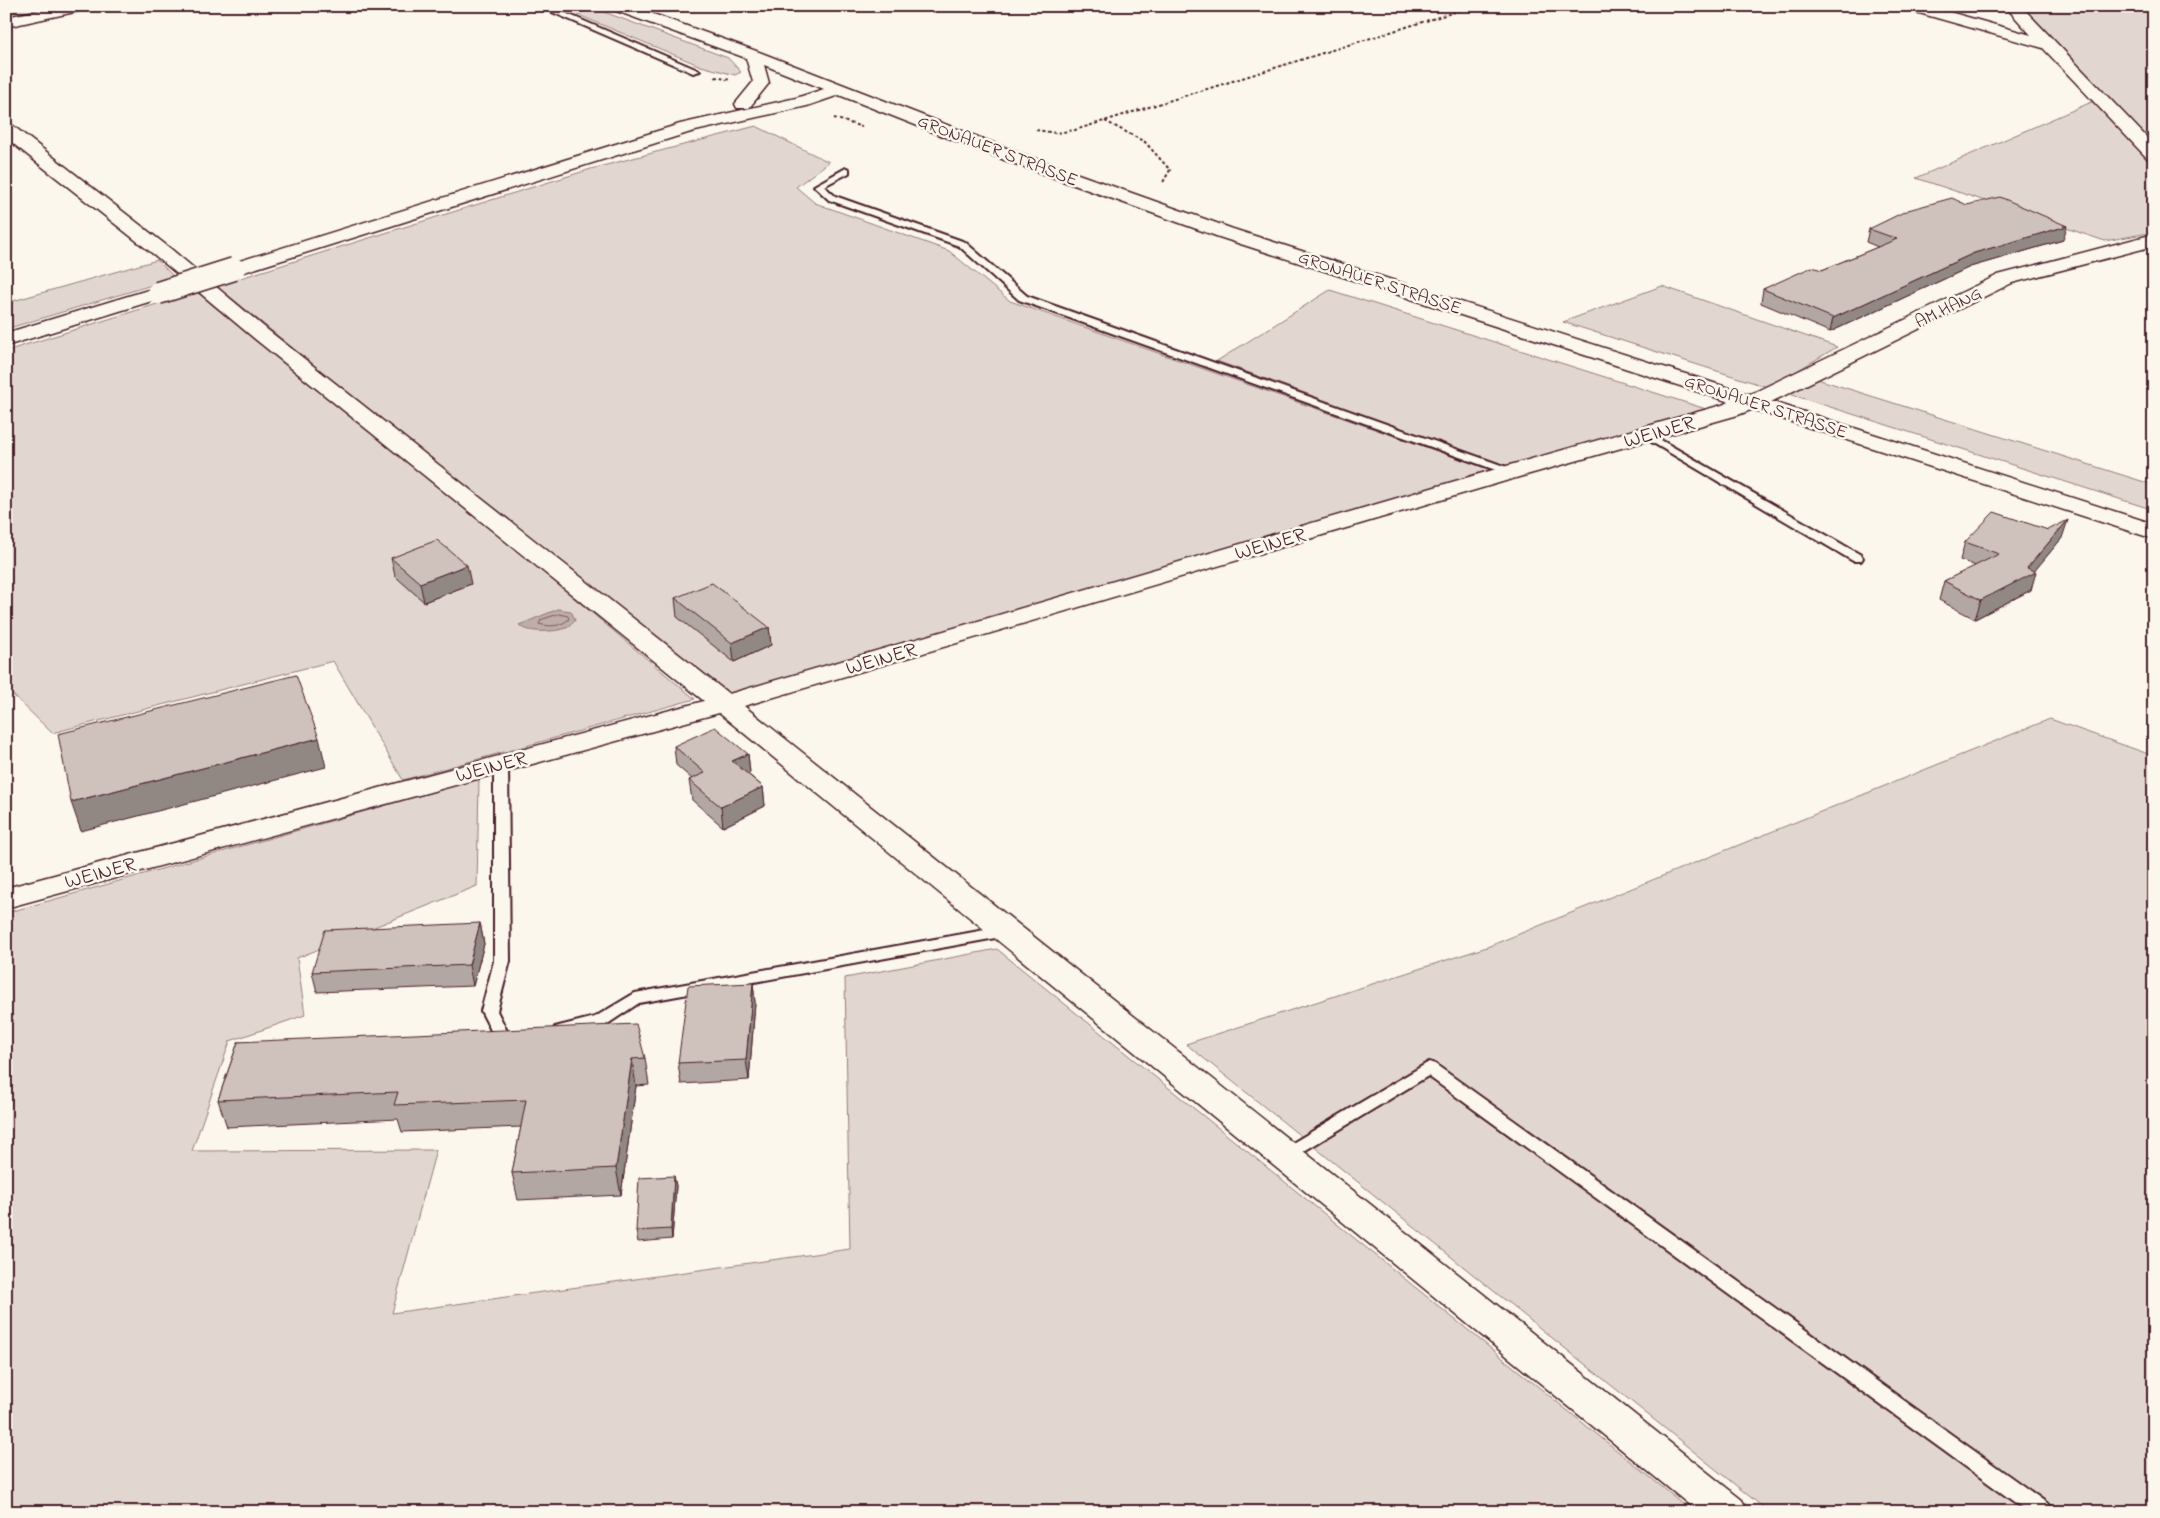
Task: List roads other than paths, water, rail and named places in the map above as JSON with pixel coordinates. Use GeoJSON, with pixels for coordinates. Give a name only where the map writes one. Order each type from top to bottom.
{"type":"FeatureCollection","features":[{"type":"Feature","properties":{"kind":"street"},"geometry":{"type":"LineString","coordinates":[[6,22],[84,6]]}},
{"type":"Feature","properties":{"kind":"street","name":"GRONAUER STRASSE"},"geometry":{"type":"LineString","coordinates":[[616,6],[753,55],[1013,157],[1226,233],[2154,532]]}},
{"type":"Feature","properties":{"kind":"street"},"geometry":{"type":"LineString","coordinates":[[1910,6],[2047,44]]}},
{"type":"Feature","properties":{"kind":"street"},"geometry":{"type":"LineString","coordinates":[[2012,6],[2154,155]]}},
{"type":"Feature","properties":{"kind":"street"},"geometry":{"type":"LineString","coordinates":[[743,104],[761,83],[753,55]]}},
{"type":"Feature","properties":{"kind":"street"},"geometry":{"type":"LineString","coordinates":[[686,128],[743,104],[818,80]]}},
{"type":"Feature","properties":{"kind":"street"},"geometry":{"type":"LineString","coordinates":[[6,340],[686,128],[801,102],[840,89]]}},
{"type":"Feature","properties":{"kind":"street"},"geometry":{"type":"LineString","coordinates":[[6,129],[1728,1512]]}},
{"type":"Feature","properties":{"kind":"street","name":"AM HANG"},"geometry":{"type":"LineString","coordinates":[[1752,402],[2005,279],[2154,240]]}},
{"type":"Feature","properties":{"kind":"street","name":"WEINER"},"geometry":{"type":"LineString","coordinates":[[6,898],[724,704],[1511,472],[1647,435],[1752,402]]}},
{"type":"Feature","properties":{"kind":"lane"},"geometry":{"type":"LineString","coordinates":[[542,6],[696,71]]}},
{"type":"Feature","properties":{"kind":"lane"},"geometry":{"type":"LineString","coordinates":[[846,171],[818,186],[832,198],[962,244],[1023,298],[1511,472]]}},
{"type":"Feature","properties":{"kind":"lane"},"geometry":{"type":"LineString","coordinates":[[1647,435],[1857,558]]}},
{"type":"Feature","properties":{"kind":"lane"},"geometry":{"type":"LineString","coordinates":[[502,763],[502,961],[489,1011],[502,1036],[526,1038]]}},
{"type":"Feature","properties":{"kind":"lane"},"geometry":{"type":"LineString","coordinates":[[543,1036],[600,1020],[635,998],[1007,932]]}},
{"type":"Feature","properties":{"kind":"lane"},"geometry":{"type":"LineString","coordinates":[[1285,1155],[1429,1068],[2044,1512]]}},
{"type":"Feature","properties":{"kind":"water"},"geometry":{"type":"Polygon","coordinates":[[[558,609],[571,611],[575,620],[569,627],[535,631],[519,625],[558,609]]]}}]}
